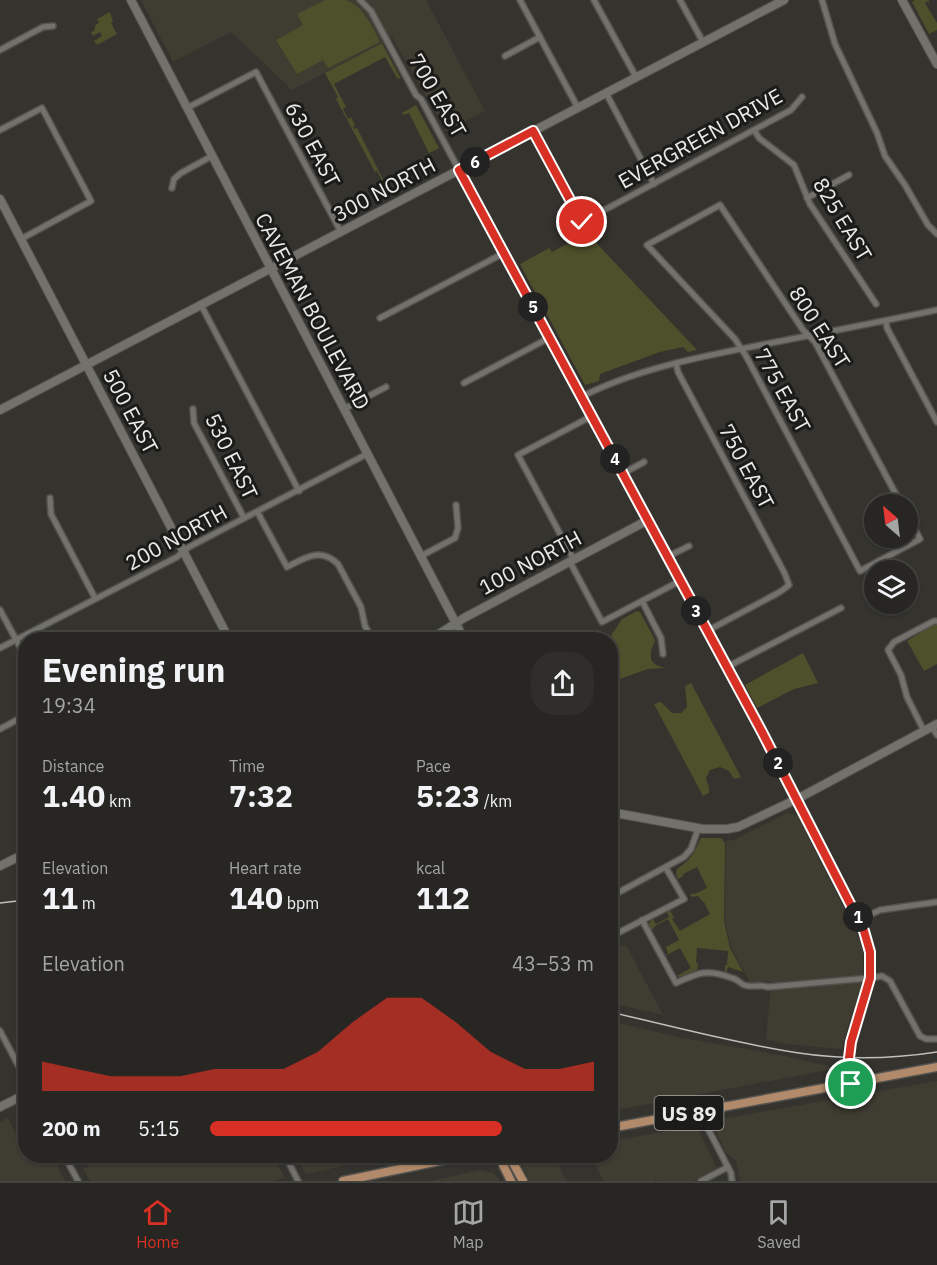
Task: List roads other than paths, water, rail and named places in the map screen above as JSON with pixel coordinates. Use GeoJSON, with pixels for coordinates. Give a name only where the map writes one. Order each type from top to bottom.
{"type":"FeatureCollection","features":[{"type":"Feature","properties":{"kind":"main road","name":"US 89"},"geometry":{"type":"LineString","coordinates":[[618,1126],[937,1068]]}},
{"type":"Feature","properties":{"kind":"main road"},"geometry":{"type":"LineString","coordinates":[[343,1181],[430,1163]]}},
{"type":"Feature","properties":{"kind":"main road"},"geometry":{"type":"LineString","coordinates":[[503,1163],[511,1181]]}},
{"type":"Feature","properties":{"kind":"main road"},"geometry":{"type":"LineString","coordinates":[[513,1163],[523,1181]]}},
{"type":"Feature","properties":{"kind":"street","name":"CAVEMAN BOULEVARD"},"geometry":{"type":"LineString","coordinates":[[131,0],[460,632]]}},
{"type":"Feature","properties":{"kind":"street","name":"700 EAST"},"geometry":{"type":"LineString","coordinates":[[360,0],[371,11],[416,95],[421,99],[727,667],[859,920],[870,952],[870,978],[851,1042],[849,1058],[851,1084]]}},
{"type":"Feature","properties":{"kind":"street"},"geometry":{"type":"LineString","coordinates":[[520,0],[578,108]]}},
{"type":"Feature","properties":{"kind":"street"},"geometry":{"type":"LineString","coordinates":[[594,0],[636,77]]}},
{"type":"Feature","properties":{"kind":"street"},"geometry":{"type":"LineString","coordinates":[[680,0],[703,42]]}},
{"type":"Feature","properties":{"kind":"street","name":"300 NORTH"},"geometry":{"type":"LineString","coordinates":[[0,410],[784,0]]}},
{"type":"Feature","properties":{"kind":"street"},"geometry":{"type":"LineString","coordinates":[[822,0],[835,44],[877,133],[885,156],[906,185],[928,225],[937,234]]}},
{"type":"Feature","properties":{"kind":"street"},"geometry":{"type":"LineString","coordinates":[[902,0],[937,64]]}},
{"type":"Feature","properties":{"kind":"street"},"geometry":{"type":"LineString","coordinates":[[0,50],[43,27],[53,26]]}},
{"type":"Feature","properties":{"kind":"street"},"geometry":{"type":"LineString","coordinates":[[505,56],[540,37]]}},
{"type":"Feature","properties":{"kind":"street","name":"630 EAST"},"geometry":{"type":"LineString","coordinates":[[187,108],[256,72],[341,232]]}},
{"type":"Feature","properties":{"kind":"street"},"geometry":{"type":"LineString","coordinates":[[606,93],[654,184]]}},
{"type":"Feature","properties":{"kind":"street","name":"EVERGREEN DRIVE"},"geometry":{"type":"LineString","coordinates":[[533,131],[582,222],[792,110],[802,96]]}},
{"type":"Feature","properties":{"kind":"street"},"geometry":{"type":"LineString","coordinates":[[0,130],[42,108],[92,201],[21,239]]}},
{"type":"Feature","properties":{"kind":"street","name":"825 EAST"},"geometry":{"type":"LineString","coordinates":[[754,129],[759,138],[794,165],[810,204],[876,304]]}},
{"type":"Feature","properties":{"kind":"street"},"geometry":{"type":"LineString","coordinates":[[172,188],[174,179],[181,173],[212,156]]}},
{"type":"Feature","properties":{"kind":"street"},"geometry":{"type":"LineString","coordinates":[[807,198],[849,175]]}},
{"type":"Feature","properties":{"kind":"street","name":"500 EAST"},"geometry":{"type":"LineString","coordinates":[[0,199],[225,632]]}},
{"type":"Feature","properties":{"kind":"street","name":"775 EAST"},"geometry":{"type":"LineString","coordinates":[[720,205],[647,245],[742,349],[860,571],[903,548]]}},
{"type":"Feature","properties":{"kind":"street","name":"800 EAST"},"geometry":{"type":"LineString","coordinates":[[720,205],[803,330],[815,342],[896,494]]}},
{"type":"Feature","properties":{"kind":"street"},"geometry":{"type":"LineString","coordinates":[[380,318],[504,253]]}},
{"type":"Feature","properties":{"kind":"street"},"geometry":{"type":"LineString","coordinates":[[201,305],[300,491]]}},
{"type":"Feature","properties":{"kind":"street"},"geometry":{"type":"LineString","coordinates":[[581,397],[628,378],[676,363],[937,310]]}},
{"type":"Feature","properties":{"kind":"street"},"geometry":{"type":"LineString","coordinates":[[886,321],[887,328],[937,422]]}},
{"type":"Feature","properties":{"kind":"street"},"geometry":{"type":"LineString","coordinates":[[464,383],[549,338]]}},
{"type":"Feature","properties":{"kind":"street","name":"750 EAST"},"geometry":{"type":"LineString","coordinates":[[676,363],[678,372],[789,585],[707,631]]}},
{"type":"Feature","properties":{"kind":"street"},"geometry":{"type":"LineString","coordinates":[[344,409],[386,387]]}},
{"type":"Feature","properties":{"kind":"street","name":"530 EAST"},"geometry":{"type":"LineString","coordinates":[[193,409],[194,423],[244,518]]}},
{"type":"Feature","properties":{"kind":"street"},"geometry":{"type":"LineString","coordinates":[[592,416],[518,455],[602,622],[680,581]]}},
{"type":"Feature","properties":{"kind":"street","name":"200 NORTH"},"geometry":{"type":"LineString","coordinates":[[30,632],[177,557],[189,547],[368,454]]}},
{"type":"Feature","properties":{"kind":"street"},"geometry":{"type":"LineString","coordinates":[[622,474],[644,462]]}},
{"type":"Feature","properties":{"kind":"street"},"geometry":{"type":"LineString","coordinates":[[50,498],[51,514],[95,598]]}},
{"type":"Feature","properties":{"kind":"street"},"geometry":{"type":"LineString","coordinates":[[421,556],[455,538],[458,528],[456,505]]}},
{"type":"Feature","properties":{"kind":"street","name":"530 EAST"},"geometry":{"type":"LineString","coordinates":[[258,513],[287,567],[312,555],[327,556],[333,559],[361,607],[368,632]]}},
{"type":"Feature","properties":{"kind":"street","name":"100 NORTH"},"geometry":{"type":"LineString","coordinates":[[443,632],[464,618],[648,520]]}},
{"type":"Feature","properties":{"kind":"street"},"geometry":{"type":"LineString","coordinates":[[667,557],[689,546]]}},
{"type":"Feature","properties":{"kind":"street"},"geometry":{"type":"LineString","coordinates":[[642,601],[661,638],[663,654]]}},
{"type":"Feature","properties":{"kind":"street"},"geometry":{"type":"LineString","coordinates":[[727,667],[841,608]]}},
{"type":"Feature","properties":{"kind":"street"},"geometry":{"type":"LineString","coordinates":[[0,610],[18,645]]}},
{"type":"Feature","properties":{"kind":"street"},"geometry":{"type":"LineString","coordinates":[[924,731],[888,650],[894,642],[937,621]]}},
{"type":"Feature","properties":{"kind":"street","name":"200 NORTH"},"geometry":{"type":"LineString","coordinates":[[0,648],[18,638]]}},
{"type":"Feature","properties":{"kind":"street"},"geometry":{"type":"LineString","coordinates":[[0,729],[18,719]]}},
{"type":"Feature","properties":{"kind":"street"},"geometry":{"type":"LineString","coordinates":[[618,813],[710,830],[727,829],[747,824],[797,799],[935,725],[937,735]]}},
{"type":"Feature","properties":{"kind":"street"},"geometry":{"type":"LineString","coordinates":[[618,893],[681,860],[689,852],[698,828]]}},
{"type":"Feature","properties":{"kind":"street"},"geometry":{"type":"LineString","coordinates":[[0,866],[18,857]]}},
{"type":"Feature","properties":{"kind":"street"},"geometry":{"type":"LineString","coordinates":[[618,933],[684,899],[666,868]]}},
{"type":"Feature","properties":{"kind":"street"},"geometry":{"type":"LineString","coordinates":[[859,920],[880,910],[937,902]]}},
{"type":"Feature","properties":{"kind":"street"},"geometry":{"type":"LineString","coordinates":[[642,920],[676,983],[701,972],[732,978],[747,986],[765,985],[768,987],[882,976],[887,978],[892,985],[918,1034],[926,1039],[937,1039]]}},
{"type":"Feature","properties":{"kind":"street"},"geometry":{"type":"LineString","coordinates":[[0,1031],[18,1065]]}},
{"type":"Feature","properties":{"kind":"street"},"geometry":{"type":"LineString","coordinates":[[0,1107],[18,1098]]}},
{"type":"Feature","properties":{"kind":"street"},"geometry":{"type":"LineString","coordinates":[[704,1110],[706,1125],[728,1167],[732,1181]]}},
{"type":"Feature","properties":{"kind":"street"},"geometry":{"type":"LineString","coordinates":[[68,1163],[78,1181]]}},
{"type":"Feature","properties":{"kind":"street"},"geometry":{"type":"LineString","coordinates":[[289,1163],[298,1181]]}},
{"type":"Feature","properties":{"kind":"street"},"geometry":{"type":"LineString","coordinates":[[701,1181],[728,1167]]}},
{"type":"Feature","properties":{"kind":"railway"},"geometry":{"type":"LineString","coordinates":[[0,903],[18,901]]}},
{"type":"Feature","properties":{"kind":"railway"},"geometry":{"type":"LineString","coordinates":[[618,1014],[752,1045],[816,1055],[868,1058],[937,1052]]}}]}
